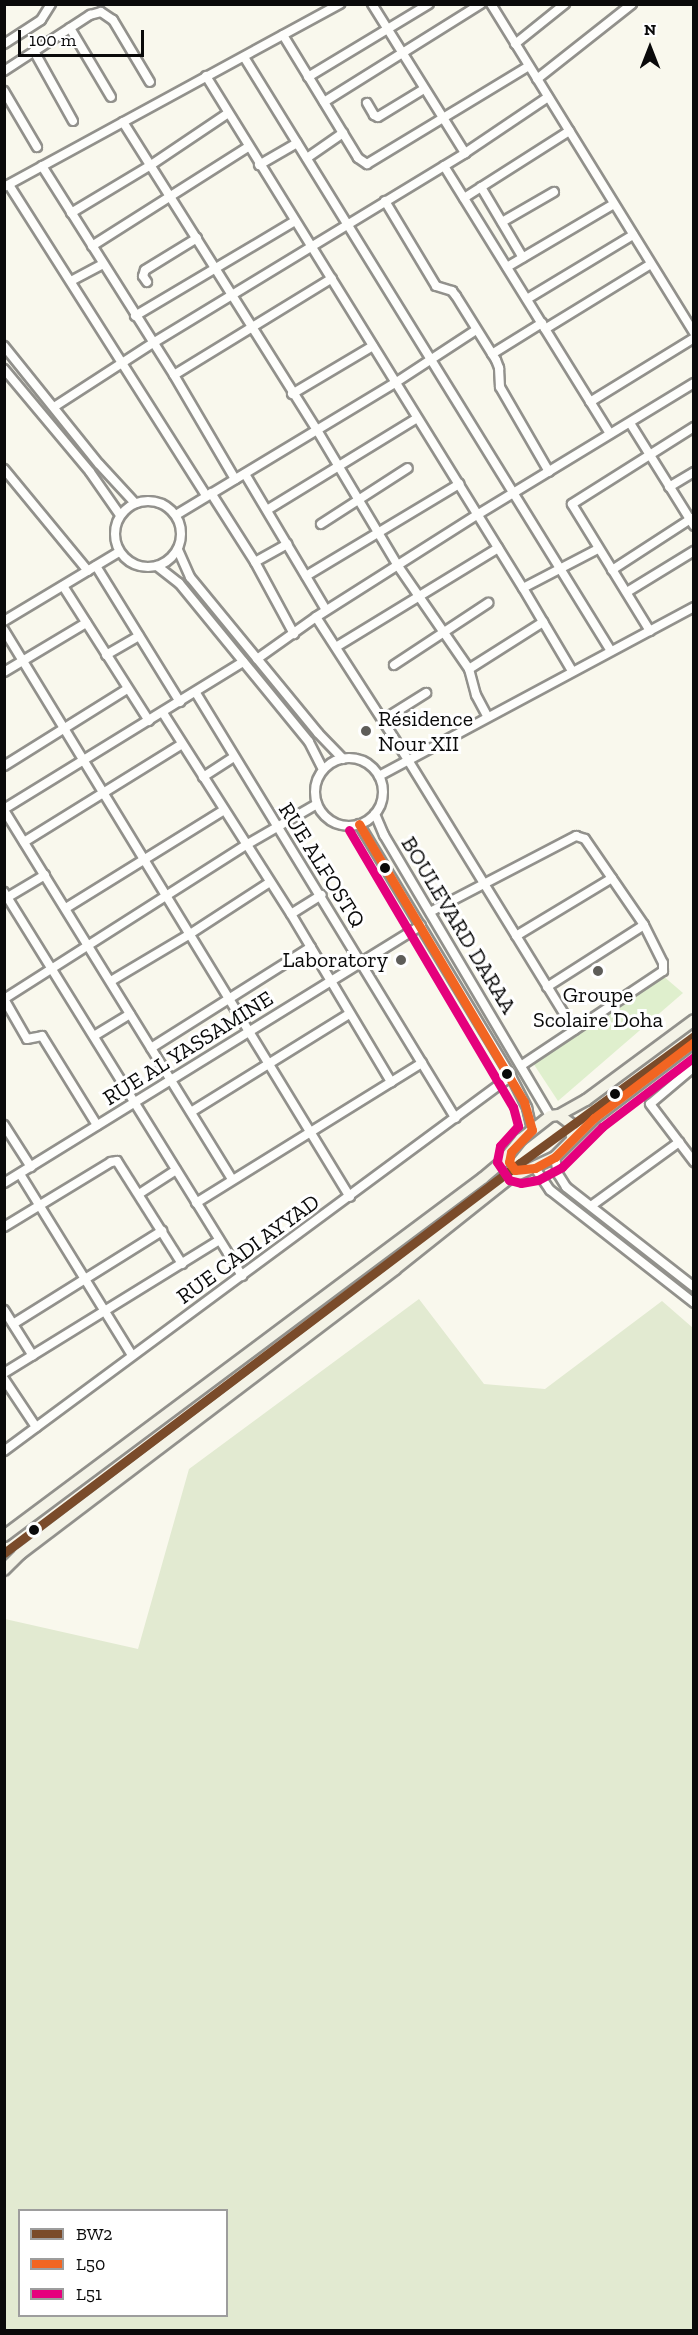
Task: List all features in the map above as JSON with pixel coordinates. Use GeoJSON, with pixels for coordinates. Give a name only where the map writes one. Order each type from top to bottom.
{"type":"FeatureCollection","features":[{"type":"Feature","properties":{"kind":"main road"},"geometry":{"type":"LineString","coordinates":[[4,1536],[483,1178],[532,1130],[554,1115],[586,1100],[693,1020]]}},
{"type":"Feature","properties":{"kind":"main road"},"geometry":{"type":"LineString","coordinates":[[4,1570],[28,1548],[521,1171],[535,1168],[555,1157],[594,1118],[693,1042]]}},
{"type":"Feature","properties":{"kind":"main road"},"geometry":{"type":"LineString","coordinates":[[554,1115],[569,1122],[573,1137]]}},
{"type":"Feature","properties":{"kind":"main road"},"geometry":{"type":"LineString","coordinates":[[511,1152],[510,1165],[521,1171]]}},
{"type":"Feature","properties":{"kind":"street"},"geometry":{"type":"LineString","coordinates":[[4,44],[41,20],[51,4]]}},
{"type":"Feature","properties":{"kind":"street"},"geometry":{"type":"LineString","coordinates":[[294,634],[255,562],[6,185],[340,4]]}},
{"type":"Feature","properties":{"kind":"street"},"geometry":{"type":"LineString","coordinates":[[372,4],[465,153]]}},
{"type":"Feature","properties":{"kind":"street"},"geometry":{"type":"LineString","coordinates":[[308,76],[429,4]]}},
{"type":"Feature","properties":{"kind":"street"},"geometry":{"type":"LineString","coordinates":[[324,102],[481,4]]}},
{"type":"Feature","properties":{"kind":"street"},"geometry":{"type":"LineString","coordinates":[[491,4],[693,333]]}},
{"type":"Feature","properties":{"kind":"street"},"geometry":{"type":"LineString","coordinates":[[515,44],[565,4]]}},
{"type":"Feature","properties":{"kind":"street"},"geometry":{"type":"LineString","coordinates":[[537,79],[632,4]]}},
{"type":"Feature","properties":{"kind":"street"},"geometry":{"type":"LineString","coordinates":[[4,71],[93,13],[108,14],[150,82]]}},
{"type":"Feature","properties":{"kind":"street"},"geometry":{"type":"LineString","coordinates":[[70,28],[111,96]]}},
{"type":"Feature","properties":{"kind":"street"},"geometry":{"type":"LineString","coordinates":[[283,35],[361,162],[370,164],[529,66]]}},
{"type":"Feature","properties":{"kind":"street"},"geometry":{"type":"LineString","coordinates":[[34,51],[73,121]]}},
{"type":"Feature","properties":{"kind":"street"},"geometry":{"type":"LineString","coordinates":[[244,57],[611,651]]}},
{"type":"Feature","properties":{"kind":"street"},"geometry":{"type":"LineString","coordinates":[[206,76],[572,671]]}},
{"type":"Feature","properties":{"kind":"street"},"geometry":{"type":"LineString","coordinates":[[367,103],[374,115],[378,117],[424,89]]}},
{"type":"Feature","properties":{"kind":"street"},"geometry":{"type":"LineString","coordinates":[[4,91],[37,147]]}},
{"type":"Feature","properties":{"kind":"street"},"geometry":{"type":"LineString","coordinates":[[54,407],[122,362],[311,245],[465,153],[548,97]]}},
{"type":"Feature","properties":{"kind":"street"},"geometry":{"type":"LineString","coordinates":[[71,213],[151,165],[228,114]]}},
{"type":"Feature","properties":{"kind":"street"},"geometry":{"type":"LineString","coordinates":[[123,122],[252,325],[398,566],[469,669],[477,695],[487,716]]}},
{"type":"Feature","properties":{"kind":"street"},"geometry":{"type":"LineString","coordinates":[[464,198],[569,131]]}},
{"type":"Feature","properties":{"kind":"street"},"geometry":{"type":"LineString","coordinates":[[307,158],[343,133]]}},
{"type":"Feature","properties":{"kind":"street"},"geometry":{"type":"LineString","coordinates":[[259,165],[297,143]]}},
{"type":"Feature","properties":{"kind":"street"},"geometry":{"type":"LineString","coordinates":[[92,246],[248,147]]}},
{"type":"Feature","properties":{"kind":"street"},"geometry":{"type":"LineString","coordinates":[[42,166],[174,375],[235,479]]}},
{"type":"Feature","properties":{"kind":"street"},"geometry":{"type":"LineString","coordinates":[[444,166],[610,435]]}},
{"type":"Feature","properties":{"kind":"street"},"geometry":{"type":"LineString","coordinates":[[481,187],[523,258]]}},
{"type":"Feature","properties":{"kind":"street"},"geometry":{"type":"LineString","coordinates":[[501,222],[554,192]]}},
{"type":"Feature","properties":{"kind":"street"},"geometry":{"type":"LineString","coordinates":[[385,201],[436,286],[452,291],[492,354],[498,364],[500,387],[549,472]]}},
{"type":"Feature","properties":{"kind":"street"},"geometry":{"type":"LineString","coordinates":[[507,267],[614,204]]}},
{"type":"Feature","properties":{"kind":"street"},"geometry":{"type":"LineString","coordinates":[[135,316],[214,267],[295,221]]}},
{"type":"Feature","properties":{"kind":"street"},"geometry":{"type":"LineString","coordinates":[[527,299],[633,235]]}},
{"type":"Feature","properties":{"kind":"street"},"geometry":{"type":"LineString","coordinates":[[147,282],[143,276],[146,270],[197,238]]}},
{"type":"Feature","properties":{"kind":"street"},"geometry":{"type":"LineString","coordinates":[[71,281],[103,264]]}},
{"type":"Feature","properties":{"kind":"street"},"geometry":{"type":"LineString","coordinates":[[492,354],[651,264]]}},
{"type":"Feature","properties":{"kind":"street"},"geometry":{"type":"LineString","coordinates":[[174,375],[252,325],[332,278]]}},
{"type":"Feature","properties":{"kind":"street"},"geometry":{"type":"LineString","coordinates":[[176,515],[395,383],[476,330]]}},
{"type":"Feature","properties":{"kind":"street"},"geometry":{"type":"LineString","coordinates":[[590,402],[693,338]]}},
{"type":"Feature","properties":{"kind":"street"},"geometry":{"type":"LineString","coordinates":[[4,346],[107,473],[135,503]]}},
{"type":"Feature","properties":{"kind":"street"},"geometry":{"type":"LineString","coordinates":[[292,394],[373,346]]}},
{"type":"Feature","properties":{"kind":"street"},"geometry":{"type":"LineString","coordinates":[[4,369],[90,472],[120,514]]}},
{"type":"Feature","properties":{"kind":"street"},"geometry":{"type":"LineString","coordinates":[[4,385],[15,381]]}},
{"type":"Feature","properties":{"kind":"street"},"geometry":{"type":"LineString","coordinates":[[257,659],[326,610],[477,514],[514,494],[693,383]]}},
{"type":"Feature","properties":{"kind":"street"},"geometry":{"type":"LineString","coordinates":[[267,510],[417,418]]}},
{"type":"Feature","properties":{"kind":"street"},"geometry":{"type":"LineString","coordinates":[[612,570],[692,521],[630,423]]}},
{"type":"Feature","properties":{"kind":"street"},"geometry":{"type":"LineString","coordinates":[[650,631],[572,507],[573,502],[693,427]]}},
{"type":"Feature","properties":{"kind":"street"},"geometry":{"type":"LineString","coordinates":[[321,524],[408,468]]}},
{"type":"Feature","properties":{"kind":"street"},"geometry":{"type":"LineString","coordinates":[[4,469],[92,568],[139,636],[180,702]]}},
{"type":"Feature","properties":{"kind":"street"},"geometry":{"type":"LineString","coordinates":[[669,487],[693,472]]}},
{"type":"Feature","properties":{"kind":"street"},"geometry":{"type":"LineString","coordinates":[[245,474],[326,610]]}},
{"type":"Feature","properties":{"kind":"street"},"geometry":{"type":"LineString","coordinates":[[306,576],[459,484]]}},
{"type":"Feature","properties":{"kind":"street"},"geometry":{"type":"LineString","coordinates":[[178,550],[170,560],[157,566],[136,565],[119,552],[114,529],[120,514],[135,503],[147,501],[159,502],[176,515],[181,532],[178,550],[180,560],[190,576],[318,734],[343,759],[364,762],[379,777],[382,796],[375,814],[359,824],[335,823],[322,813],[317,804],[315,786],[323,770],[343,759]]}},
{"type":"Feature","properties":{"kind":"street"},"geometry":{"type":"LineString","coordinates":[[255,562],[286,544]]}},
{"type":"Feature","properties":{"kind":"street"},"geometry":{"type":"LineString","coordinates":[[336,647],[498,548]]}},
{"type":"Feature","properties":{"kind":"street"},"geometry":{"type":"LineString","coordinates":[[523,588],[598,549]]}},
{"type":"Feature","properties":{"kind":"street"},"geometry":{"type":"LineString","coordinates":[[627,592],[693,551]]}},
{"type":"Feature","properties":{"kind":"street"},"geometry":{"type":"LineString","coordinates":[[4,621],[119,552]]}},
{"type":"Feature","properties":{"kind":"street"},"geometry":{"type":"LineString","coordinates":[[157,566],[179,583],[309,742],[323,770]]}},
{"type":"Feature","properties":{"kind":"street"},"geometry":{"type":"LineString","coordinates":[[63,586],[149,721]]}},
{"type":"Feature","properties":{"kind":"street"},"geometry":{"type":"LineString","coordinates":[[394,665],[488,603]]}},
{"type":"Feature","properties":{"kind":"street"},"geometry":{"type":"LineString","coordinates":[[379,777],[487,716],[693,607]]}},
{"type":"Feature","properties":{"kind":"street"},"geometry":{"type":"LineString","coordinates":[[316,617],[408,760],[574,1030]]}},
{"type":"Feature","properties":{"kind":"street"},"geometry":{"type":"LineString","coordinates":[[469,669],[543,622]]}},
{"type":"Feature","properties":{"kind":"street"},"geometry":{"type":"LineString","coordinates":[[4,672],[86,623]]}},
{"type":"Feature","properties":{"kind":"street"},"geometry":{"type":"LineString","coordinates":[[4,630],[350,1197]]}},
{"type":"Feature","properties":{"kind":"street"},"geometry":{"type":"LineString","coordinates":[[106,655],[139,636]]}},
{"type":"Feature","properties":{"kind":"street"},"geometry":{"type":"LineString","coordinates":[[232,1179],[4,810],[243,662]]}},
{"type":"Feature","properties":{"kind":"street"},"geometry":{"type":"LineString","coordinates":[[4,766],[128,689]]}},
{"type":"Feature","properties":{"kind":"street","name":"RUE ALFOSTQ"},"geometry":{"type":"LineString","coordinates":[[196,693],[455,1118]]}},
{"type":"Feature","properties":{"kind":"street"},"geometry":{"type":"LineString","coordinates":[[383,720],[426,693]]}},
{"type":"Feature","properties":{"kind":"street"},"geometry":{"type":"LineString","coordinates":[[163,712],[291,914],[391,1082]]}},
{"type":"Feature","properties":{"kind":"street"},"geometry":{"type":"LineString","coordinates":[[24,842],[182,744]]}},
{"type":"Feature","properties":{"kind":"street"},"geometry":{"type":"LineString","coordinates":[[203,777],[234,757]]}},
{"type":"Feature","properties":{"kind":"street"},"geometry":{"type":"LineString","coordinates":[[97,1125],[42,1036],[27,1039],[4,999],[246,845],[317,804]]}},
{"type":"Feature","properties":{"kind":"street"},"geometry":{"type":"LineString","coordinates":[[66,908],[224,810]]}},
{"type":"Feature","properties":{"kind":"street","name":"BOULEVARD DARAA"},"geometry":{"type":"LineString","coordinates":[[375,814],[384,835],[554,1115]]}},
{"type":"Feature","properties":{"kind":"street","name":"BOULEVARD DARAA"},"geometry":{"type":"LineString","coordinates":[[359,824],[512,1076],[527,1108],[532,1130]]}},
{"type":"Feature","properties":{"kind":"street"},"geometry":{"type":"LineString","coordinates":[[430,912],[576,836],[585,839],[644,925],[663,963],[663,971],[522,1065]]}},
{"type":"Feature","properties":{"kind":"street"},"geometry":{"type":"LineString","coordinates":[[45,874],[6,895],[242,1276]]}},
{"type":"Feature","properties":{"kind":"street"},"geometry":{"type":"LineString","coordinates":[[516,936],[612,878]]}},
{"type":"Feature","properties":{"kind":"street"},"geometry":{"type":"LineString","coordinates":[[111,981],[190,934],[270,882]]}},
{"type":"Feature","properties":{"kind":"street"},"geometry":{"type":"LineString","coordinates":[[291,914],[321,895]]}},
{"type":"Feature","properties":{"kind":"street","name":"RUE AL YASSAMINE"},"geometry":{"type":"LineString","coordinates":[[4,1183],[421,925]]}},
{"type":"Feature","properties":{"kind":"street"},"geometry":{"type":"LineString","coordinates":[[547,987],[644,925]]}},
{"type":"Feature","properties":{"kind":"street"},"geometry":{"type":"LineString","coordinates":[[151,1048],[311,947]]}},
{"type":"Feature","properties":{"kind":"street"},"geometry":{"type":"LineString","coordinates":[[94,1036],[130,1014]]}},
{"type":"Feature","properties":{"kind":"street"},"geometry":{"type":"LineString","coordinates":[[191,1112],[349,1014]]}},
{"type":"Feature","properties":{"kind":"street"},"geometry":{"type":"LineString","coordinates":[[196,1203],[422,1063]]}},
{"type":"Feature","properties":{"kind":"street"},"geometry":{"type":"LineString","coordinates":[[693,1067],[650,1104],[693,1162]]}},
{"type":"Feature","properties":{"kind":"street","name":"RUE CADI AYYAD"},"geometry":{"type":"LineString","coordinates":[[4,1451],[512,1076]]}},
{"type":"Feature","properties":{"kind":"street"},"geometry":{"type":"LineString","coordinates":[[4,1125],[31,1167]]}},
{"type":"Feature","properties":{"kind":"street"},"geometry":{"type":"LineString","coordinates":[[591,1206],[679,1142]]}},
{"type":"Feature","properties":{"kind":"street"},"geometry":{"type":"LineString","coordinates":[[555,1157],[560,1179],[693,1287]]}},
{"type":"Feature","properties":{"kind":"street"},"geometry":{"type":"LineString","coordinates":[[4,1227],[114,1160],[120,1162],[182,1264]]}},
{"type":"Feature","properties":{"kind":"street"},"geometry":{"type":"LineString","coordinates":[[535,1168],[550,1190],[693,1303]]}},
{"type":"Feature","properties":{"kind":"street"},"geometry":{"type":"LineString","coordinates":[[139,1194],[176,1170]]}},
{"type":"Feature","properties":{"kind":"street"},"geometry":{"type":"LineString","coordinates":[[20,1174],[83,1280],[132,1356]]}},
{"type":"Feature","properties":{"kind":"street"},"geometry":{"type":"LineString","coordinates":[[13,1324],[162,1231]]}},
{"type":"Feature","properties":{"kind":"street"},"geometry":{"type":"LineString","coordinates":[[4,1373],[104,1314],[219,1240]]}},
{"type":"Feature","properties":{"kind":"street"},"geometry":{"type":"LineString","coordinates":[[4,1310],[33,1356]]}},
{"type":"Feature","properties":{"kind":"street"},"geometry":{"type":"LineString","coordinates":[[4,1379],[36,1427]]}},
{"type":"Feature","properties":{"kind":"green space"},"geometry":{"type":"Polygon","coordinates":[[[662,975],[683,993],[558,1101],[531,1060],[662,975]]]}},
{"type":"Feature","properties":{"kind":"green space"},"geometry":{"type":"Polygon","coordinates":[[[419,1299],[484,1384],[545,1389],[662,1301],[693,1328],[693,2330],[5,2330],[5,1619],[138,1649],[189,1469],[419,1299]]]}},
{"type":"Feature","properties":{"kind":"transit line","name":"L50"},"geometry":{"type":"LineString","coordinates":[[359,824],[524,1102],[532,1130],[511,1152],[509,1162],[515,1170],[535,1168],[555,1157],[594,1118],[694,1042]]}},
{"type":"Feature","properties":{"kind":"transit line","name":"L51"},"geometry":{"type":"LineString","coordinates":[[349,830],[513,1107],[518,1126],[500,1146],[497,1162],[509,1180],[521,1183],[538,1180],[562,1167],[602,1127],[694,1057]]}},
{"type":"Feature","properties":{"kind":"transit line","name":"BW2"},"geometry":{"type":"LineString","coordinates":[[4,1553],[520,1163],[694,1036]]}},
{"type":"Feature","properties":{"kind":"place","name":"Résidence Nour XII"},"geometry":{"type":"Point","coordinates":[366,731]}},
{"type":"Feature","properties":{"kind":"place","name":"Laboratory"},"geometry":{"type":"Point","coordinates":[401,960]}},
{"type":"Feature","properties":{"kind":"place","name":"Groupe Scolaire Doha"},"geometry":{"type":"Point","coordinates":[598,971]}}]}
